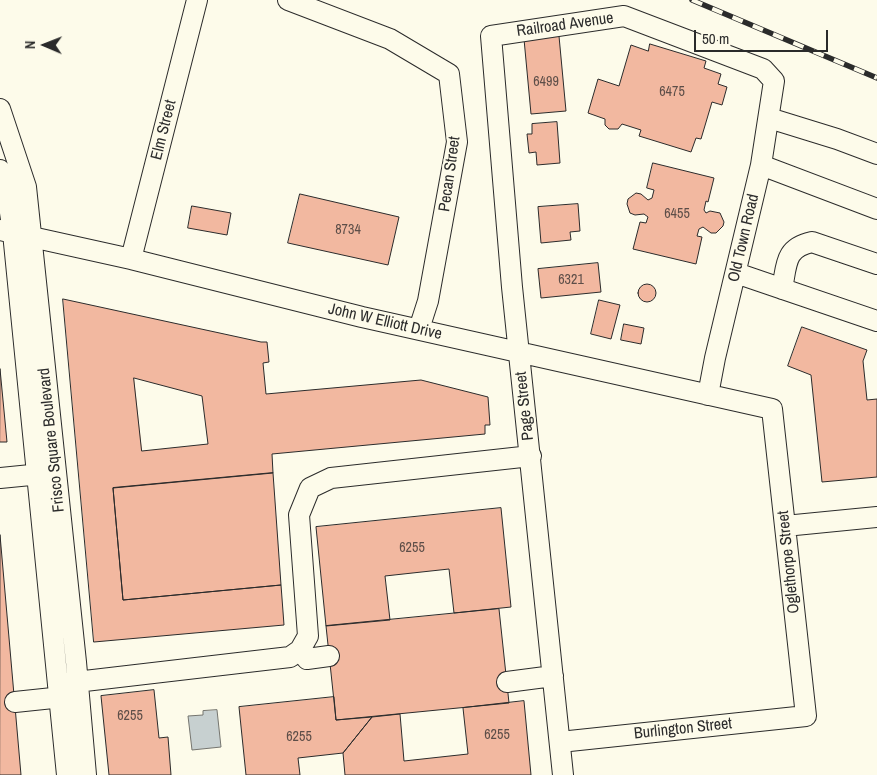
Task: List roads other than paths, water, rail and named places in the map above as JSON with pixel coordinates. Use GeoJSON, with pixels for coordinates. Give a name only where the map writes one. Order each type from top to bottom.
{"type":"FeatureCollection","features":[{"type":"Feature","properties":{"kind":"street","name":"Elm Street"},"geometry":{"type":"LineString","coordinates":[[131,259],[197,0]]}},
{"type":"Feature","properties":{"kind":"street","name":"Pecan Street"},"geometry":{"type":"LineString","coordinates":[[288,0],[390,39],[450,74],[458,142],[428,301],[419,329]]}},
{"type":"Feature","properties":{"kind":"street","name":"Railroad Avenue"},"geometry":{"type":"LineString","coordinates":[[491,36],[624,16],[763,69],[774,81]]}},
{"type":"Feature","properties":{"kind":"street","name":"Page Street"},"geometry":{"type":"LineString","coordinates":[[491,36],[512,287],[563,775]]}},
{"type":"Feature","properties":{"kind":"street","name":"Old Town Road"},"geometry":{"type":"LineString","coordinates":[[708,395],[761,165],[774,81]]}},
{"type":"Feature","properties":{"kind":"street","name":"Frisco Square Boulevard"},"geometry":{"type":"LineString","coordinates":[[0,109],[26,188],[14,234]]}},
{"type":"Feature","properties":{"kind":"street"},"geometry":{"type":"LineString","coordinates":[[769,118],[837,139],[877,154]]}},
{"type":"Feature","properties":{"kind":"street"},"geometry":{"type":"LineString","coordinates":[[761,165],[877,209]]}},
{"type":"Feature","properties":{"kind":"street","name":"Frisco Square Boulevard"},"geometry":{"type":"LineString","coordinates":[[0,170],[7,192],[14,234],[47,474],[69,689],[86,775]]}},
{"type":"Feature","properties":{"kind":"street","name":"John W Elliott Drive"},"geometry":{"type":"LineString","coordinates":[[14,234],[131,259],[362,317],[772,408]]}},
{"type":"Feature","properties":{"kind":"street"},"geometry":{"type":"LineString","coordinates":[[782,289],[787,262],[792,250],[802,244],[812,242],[877,264]]}},
{"type":"Feature","properties":{"kind":"street"},"geometry":{"type":"LineString","coordinates":[[736,273],[877,321]]}},
{"type":"Feature","properties":{"kind":"street","name":"Oglethorpe Street"},"geometry":{"type":"LineString","coordinates":[[772,408],[806,716]]}},
{"type":"Feature","properties":{"kind":"street"},"geometry":{"type":"LineString","coordinates":[[15,702],[69,689],[290,657],[300,650],[308,636],[298,515],[310,488],[331,478],[530,456]]}},
{"type":"Feature","properties":{"kind":"street"},"geometry":{"type":"LineString","coordinates":[[0,478],[47,474]]}},
{"type":"Feature","properties":{"kind":"street"},"geometry":{"type":"LineString","coordinates":[[785,526],[877,517]]}},
{"type":"Feature","properties":{"kind":"street"},"geometry":{"type":"LineString","coordinates":[[300,650],[307,659],[329,656]]}},
{"type":"Feature","properties":{"kind":"street"},"geometry":{"type":"LineString","coordinates":[[507,682],[553,676]]}},
{"type":"Feature","properties":{"kind":"street","name":"Frisco Square Boulevard"},"geometry":{"type":"LineString","coordinates":[[67,775],[69,689]]}},
{"type":"Feature","properties":{"kind":"street","name":"Burlington Street"},"geometry":{"type":"LineString","coordinates":[[560,742],[806,716]]}},
{"type":"Feature","properties":{"kind":"railway"},"geometry":{"type":"LineString","coordinates":[[692,0],[877,78]]}}]}
